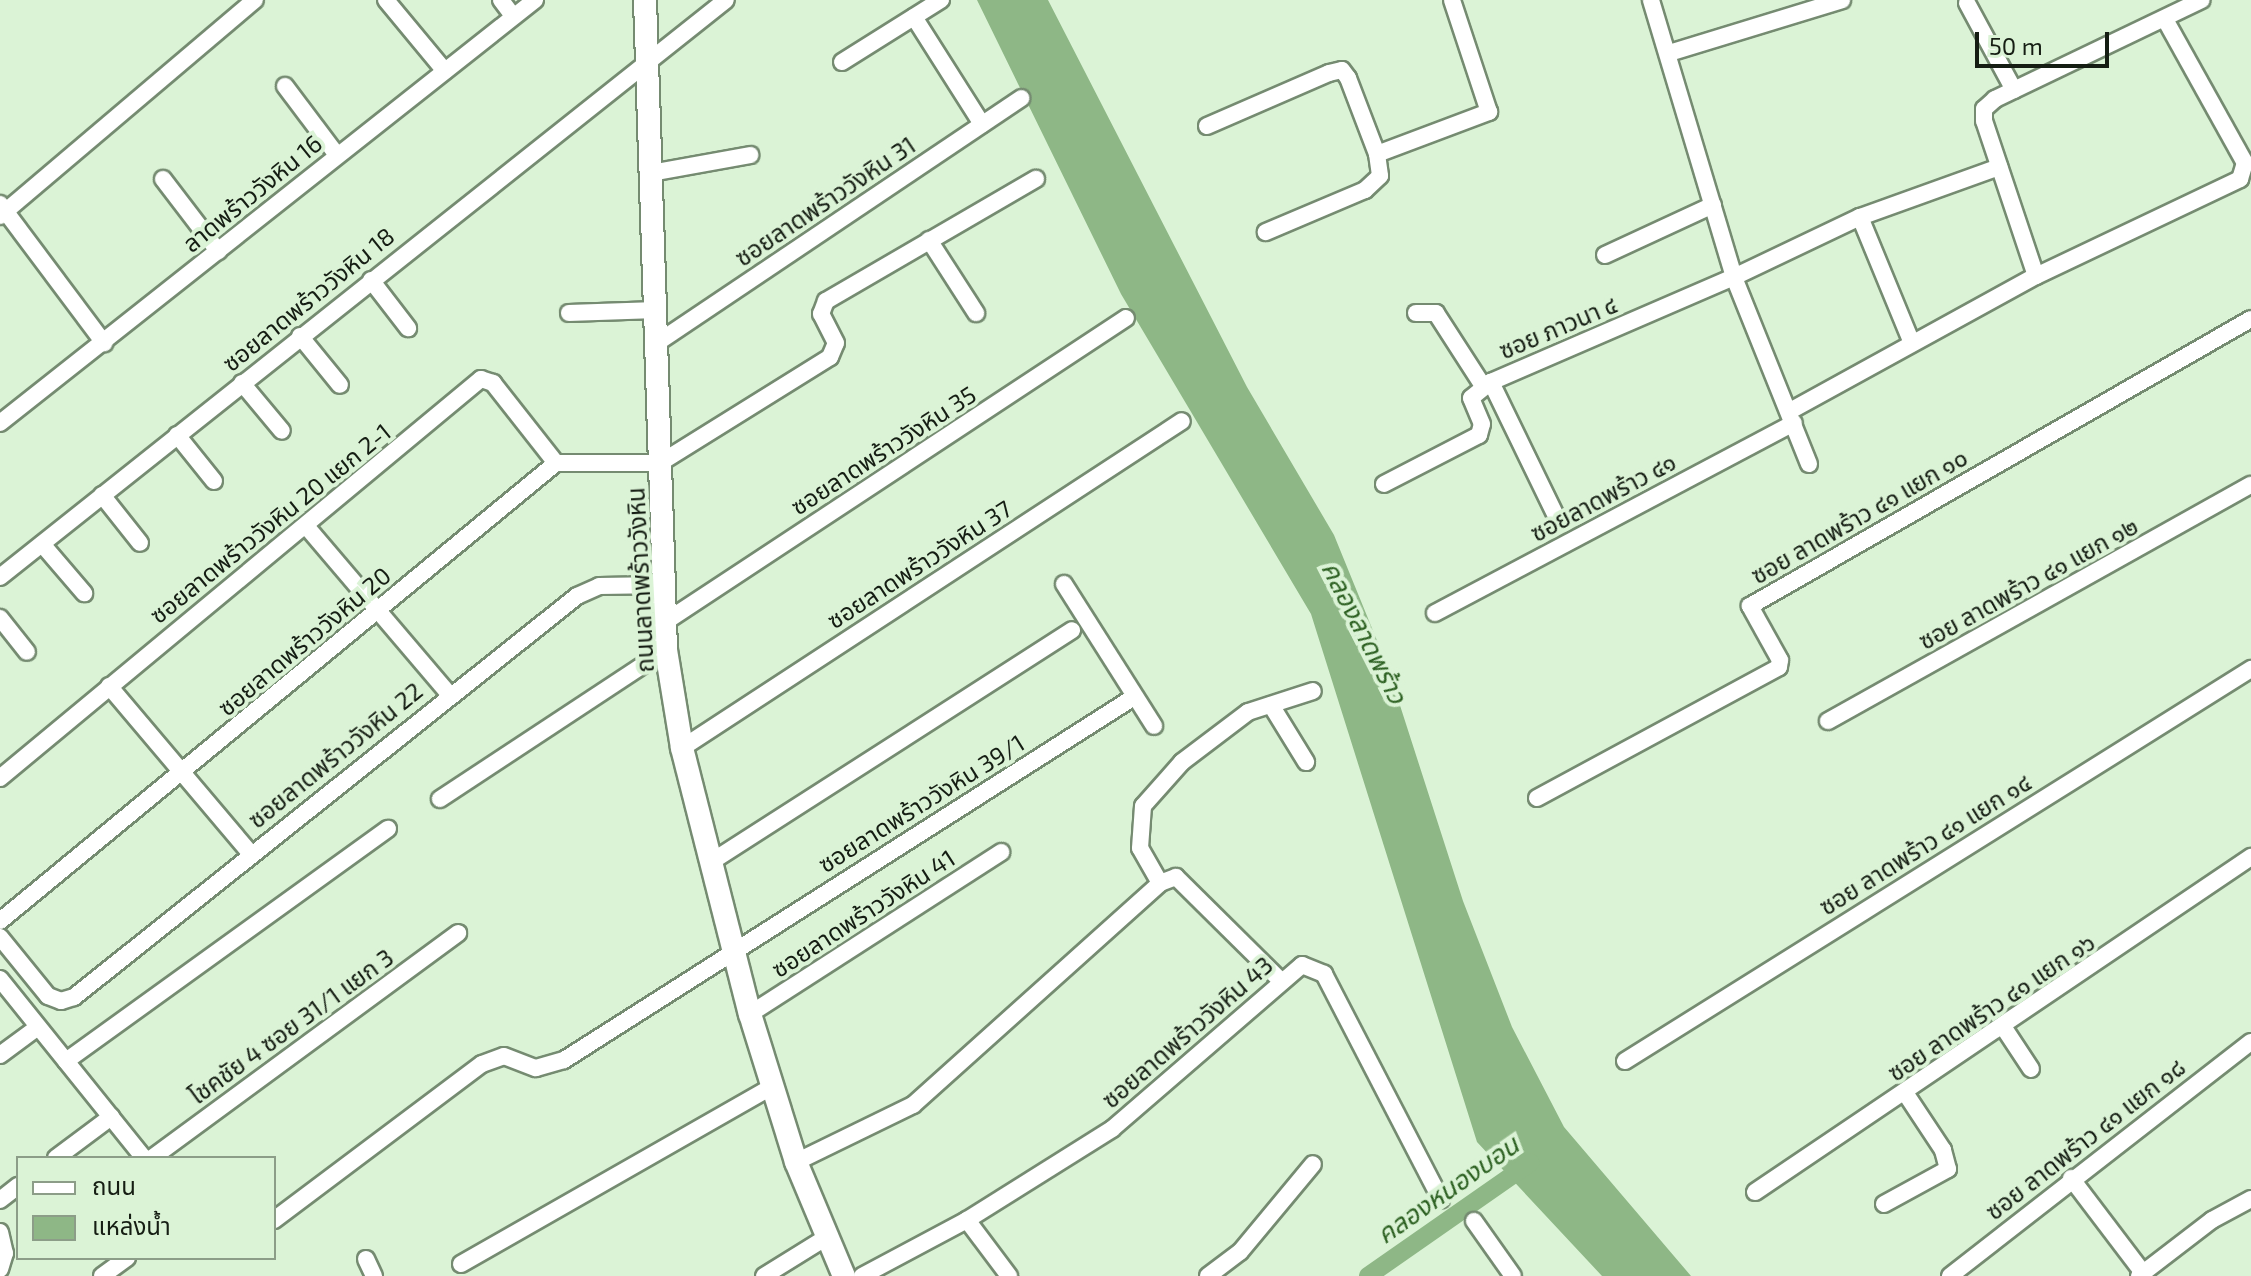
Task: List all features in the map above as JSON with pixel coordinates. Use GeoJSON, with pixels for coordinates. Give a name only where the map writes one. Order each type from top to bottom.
{"type":"FeatureCollection","features":[{"type":"Feature","properties":{"kind":"main road","name":"ถนนลาดพร้าววังหิน"},"geometry":{"type":"LineString","coordinates":[[645,0],[666,650],[682,748],[750,1014],[796,1162],[844,1276]]}},
{"type":"Feature","properties":{"kind":"street"},"geometry":{"type":"LineString","coordinates":[[104,343],[2,210],[255,0]]}},
{"type":"Feature","properties":{"kind":"street"},"geometry":{"type":"LineString","coordinates":[[386,0],[445,71]]}},
{"type":"Feature","properties":{"kind":"street"},"geometry":{"type":"LineString","coordinates":[[501,0],[513,16]]}},
{"type":"Feature","properties":{"kind":"street","name":"ลาดพร้าววังหิน 16"},"geometry":{"type":"LineString","coordinates":[[0,423],[535,0]]}},
{"type":"Feature","properties":{"kind":"street","name":"ซอยลาดพร้าววังหิน 18"},"geometry":{"type":"LineString","coordinates":[[0,577],[726,0]]}},
{"type":"Feature","properties":{"kind":"street"},"geometry":{"type":"LineString","coordinates":[[842,62],[941,0]]}},
{"type":"Feature","properties":{"kind":"street"},"geometry":{"type":"LineString","coordinates":[[1377,154],[1489,112],[1452,0]]}},
{"type":"Feature","properties":{"kind":"street"},"geometry":{"type":"LineString","coordinates":[[1651,0],[1734,277],[1809,464]]}},
{"type":"Feature","properties":{"kind":"street"},"geometry":{"type":"LineString","coordinates":[[1669,53],[1842,0]]}},
{"type":"Feature","properties":{"kind":"street"},"geometry":{"type":"LineString","coordinates":[[2036,276],[1982,115],[1988,104],[2202,0]]}},
{"type":"Feature","properties":{"kind":"street"},"geometry":{"type":"LineString","coordinates":[[1967,3],[2014,90]]}},
{"type":"Feature","properties":{"kind":"street"},"geometry":{"type":"LineString","coordinates":[[914,17],[982,124]]}},
{"type":"Feature","properties":{"kind":"street","name":"ซอยลาดพร้าว ๔๑"},"geometry":{"type":"LineString","coordinates":[[1435,613],[1792,417],[1912,343],[2036,276],[2233,183],[2244,173],[2245,163],[2165,19]]}},
{"type":"Feature","properties":{"kind":"street"},"geometry":{"type":"LineString","coordinates":[[1207,126],[1342,70],[1377,154],[1380,176],[1375,184],[1266,232]]}},
{"type":"Feature","properties":{"kind":"street"},"geometry":{"type":"LineString","coordinates":[[285,86],[337,155]]}},
{"type":"Feature","properties":{"kind":"street","name":"ซอยลาดพร้าววังหิน 31"},"geometry":{"type":"LineString","coordinates":[[657,343],[1021,98]]}},
{"type":"Feature","properties":{"kind":"street"},"geometry":{"type":"LineString","coordinates":[[651,173],[750,155]]}},
{"type":"Feature","properties":{"kind":"street","name":"ซอย ภาวนา ๔"},"geometry":{"type":"LineString","coordinates":[[1555,514],[1487,384],[1734,277],[1860,217],[1999,167]]}},
{"type":"Feature","properties":{"kind":"street"},"geometry":{"type":"LineString","coordinates":[[163,179],[218,251]]}},
{"type":"Feature","properties":{"kind":"street"},"geometry":{"type":"LineString","coordinates":[[556,463],[660,463],[830,357],[836,343],[821,314],[826,301],[1036,179]]}},
{"type":"Feature","properties":{"kind":"street"},"geometry":{"type":"LineString","coordinates":[[1605,255],[1713,205]]}},
{"type":"Feature","properties":{"kind":"street"},"geometry":{"type":"LineString","coordinates":[[1860,217],[1912,343]]}},
{"type":"Feature","properties":{"kind":"street"},"geometry":{"type":"LineString","coordinates":[[929,240],[976,313]]}},
{"type":"Feature","properties":{"kind":"street"},"geometry":{"type":"LineString","coordinates":[[371,280],[408,328]]}},
{"type":"Feature","properties":{"kind":"street"},"geometry":{"type":"LineString","coordinates":[[569,313],[656,310]]}},
{"type":"Feature","properties":{"kind":"street"},"geometry":{"type":"LineString","coordinates":[[1384,484],[1479,435],[1482,424],[1471,398],[1487,384],[1436,313],[1416,313]]}},
{"type":"Feature","properties":{"kind":"street","name":"ซอยลาดพร้าววังหิน 35"},"geometry":{"type":"LineString","coordinates":[[665,622],[1126,318]]}},
{"type":"Feature","properties":{"kind":"street","name":"ซอย ลาดพร้าว ๔๑ แยก ๑๐"},"geometry":{"type":"LineString","coordinates":[[1537,798],[1779,667],[1780,660],[1750,606],[2251,319]]}},
{"type":"Feature","properties":{"kind":"street"},"geometry":{"type":"LineString","coordinates":[[300,336],[340,385]]}},
{"type":"Feature","properties":{"kind":"street","name":"ซอยลาดพร้าววังหิน 20 แยก 2-1"},"geometry":{"type":"LineString","coordinates":[[0,778],[485,377],[556,463]]}},
{"type":"Feature","properties":{"kind":"street"},"geometry":{"type":"LineString","coordinates":[[242,383],[282,431]]}},
{"type":"Feature","properties":{"kind":"street","name":"ซอยลาดพร้าววังหิน 37"},"geometry":{"type":"LineString","coordinates":[[682,748],[1182,421]]}},
{"type":"Feature","properties":{"kind":"street"},"geometry":{"type":"LineString","coordinates":[[177,435],[214,481]]}},
{"type":"Feature","properties":{"kind":"street","name":"ซอยลาดพร้าววังหิน 20"},"geometry":{"type":"LineString","coordinates":[[0,921],[556,463]]}},
{"type":"Feature","properties":{"kind":"street","name":"ซอย ลาดพร้าว ๔๑ แยก ๑๒"},"geometry":{"type":"LineString","coordinates":[[1828,721],[2251,485]]}},
{"type":"Feature","properties":{"kind":"street"},"geometry":{"type":"LineString","coordinates":[[102,495],[140,543]]}},
{"type":"Feature","properties":{"kind":"street","name":"ซอยลาดพร้าววังหิน 22"},"geometry":{"type":"LineString","coordinates":[[306,526],[449,694]]}},
{"type":"Feature","properties":{"kind":"street"},"geometry":{"type":"LineString","coordinates":[[42,544],[84,593]]}},
{"type":"Feature","properties":{"kind":"street"},"geometry":{"type":"LineString","coordinates":[[1064,584],[1154,726]]}},
{"type":"Feature","properties":{"kind":"street","name":"ซอยลาดพร้าววังหิน 22"},"geometry":{"type":"LineString","coordinates":[[0,937],[48,996],[61,1001],[74,997],[449,694],[577,596],[599,586],[664,585]]}},
{"type":"Feature","properties":{"kind":"street"},"geometry":{"type":"LineString","coordinates":[[0,618],[27,652]]}},
{"type":"Feature","properties":{"kind":"street"},"geometry":{"type":"LineString","coordinates":[[711,862],[1072,630]]}},
{"type":"Feature","properties":{"kind":"street"},"geometry":{"type":"LineString","coordinates":[[440,799],[666,650]]}},
{"type":"Feature","properties":{"kind":"street","name":"ซอย ลาดพร้าว ๔๑ แยก ๑๔"},"geometry":{"type":"LineString","coordinates":[[1625,1061],[2251,669]]}},
{"type":"Feature","properties":{"kind":"street","name":"ซอยลาดพร้าววังหิน 22"},"geometry":{"type":"LineString","coordinates":[[109,686],[251,854]]}},
{"type":"Feature","properties":{"kind":"street"},"geometry":{"type":"LineString","coordinates":[[1160,883],[1140,848],[1143,806],[1182,762],[1248,712],[1313,691]]}},
{"type":"Feature","properties":{"kind":"street","name":"ซอยลาดพร้าววังหิน 39/1"},"geometry":{"type":"LineString","coordinates":[[276,1218],[482,1064],[504,1056],[521,1066],[549,1067],[1134,697]]}},
{"type":"Feature","properties":{"kind":"street"},"geometry":{"type":"LineString","coordinates":[[1271,705],[1306,762]]}},
{"type":"Feature","properties":{"kind":"street"},"geometry":{"type":"LineString","coordinates":[[66,1061],[388,829]]}},
{"type":"Feature","properties":{"kind":"street","name":"ซอยลาดพร้าววังหิน 41"},"geometry":{"type":"LineString","coordinates":[[750,1014],[1001,852]]}},
{"type":"Feature","properties":{"kind":"street","name":"ซอย ลาดพร้าว ๔๑ แยก ๑๖"},"geometry":{"type":"LineString","coordinates":[[1755,1192],[2004,1028],[2251,857]]}},
{"type":"Feature","properties":{"kind":"street"},"geometry":{"type":"LineString","coordinates":[[796,1162],[913,1105],[1160,883],[1176,877],[1184,880],[1279,979]]}},
{"type":"Feature","properties":{"kind":"street","name":"โชคชัย 4 ซอย 31/1 แยก 3"},"geometry":{"type":"LineString","coordinates":[[155,1156],[458,933]]}},
{"type":"Feature","properties":{"kind":"street","name":"ซอยลาดพร้าววังหิน 43"},"geometry":{"type":"LineString","coordinates":[[862,1276],[967,1220],[1112,1129],[1279,979],[1302,965],[1324,974],[1441,1200]]}},
{"type":"Feature","properties":{"kind":"street"},"geometry":{"type":"LineString","coordinates":[[0,979],[142,1156]]}},
{"type":"Feature","properties":{"kind":"street"},"geometry":{"type":"LineString","coordinates":[[0,1055],[38,1027]]}},
{"type":"Feature","properties":{"kind":"street"},"geometry":{"type":"LineString","coordinates":[[2004,1028],[2031,1069]]}},
{"type":"Feature","properties":{"kind":"street","name":"ซอย ลาดพร้าว ๔๑ แยก ๑๘"},"geometry":{"type":"LineString","coordinates":[[1950,1276],[2071,1178],[2251,1042]]}},
{"type":"Feature","properties":{"kind":"street"},"geometry":{"type":"LineString","coordinates":[[461,1264],[771,1087]]}},
{"type":"Feature","properties":{"kind":"street"},"geometry":{"type":"LineString","coordinates":[[1884,1204],[1948,1169],[1943,1150],[1906,1094]]}},
{"type":"Feature","properties":{"kind":"street"},"geometry":{"type":"LineString","coordinates":[[59,1156],[111,1117]]}},
{"type":"Feature","properties":{"kind":"street"},"geometry":{"type":"LineString","coordinates":[[1208,1276],[1240,1252],[1313,1164]]}},
{"type":"Feature","properties":{"kind":"street"},"geometry":{"type":"LineString","coordinates":[[2071,1178],[2141,1274],[2212,1220],[2251,1199]]}},
{"type":"Feature","properties":{"kind":"street"},"geometry":{"type":"LineString","coordinates":[[0,1200],[16,1188]]}},
{"type":"Feature","properties":{"kind":"street"},"geometry":{"type":"LineString","coordinates":[[967,1220],[1009,1276]]}},
{"type":"Feature","properties":{"kind":"street"},"geometry":{"type":"LineString","coordinates":[[1474,1221],[1513,1276]]}},
{"type":"Feature","properties":{"kind":"street"},"geometry":{"type":"LineString","coordinates":[[0,1232],[5,1253],[0,1269]]}},
{"type":"Feature","properties":{"kind":"street"},"geometry":{"type":"LineString","coordinates":[[764,1276],[827,1237]]}},
{"type":"Feature","properties":{"kind":"street"},"geometry":{"type":"LineString","coordinates":[[366,1259],[374,1276]]}},
{"type":"Feature","properties":{"kind":"street"},"geometry":{"type":"LineString","coordinates":[[102,1276],[124,1260]]}},
{"type":"Feature","properties":{"kind":"water","name":"คลองลาดพร้าว"},"geometry":{"type":"Polygon","coordinates":[[[977,0],[1048,0],[1247,387],[1334,535],[1387,665],[1463,901],[1512,1027],[1564,1127],[1691,1276],[1602,1276],[1477,1142],[1311,614],[1121,294],[977,0]]]}},
{"type":"Feature","properties":{"kind":"waterway","name":"คลองหนองบอน"},"geometry":{"type":"LineString","coordinates":[[1368,1276],[1530,1163]]}}]}
